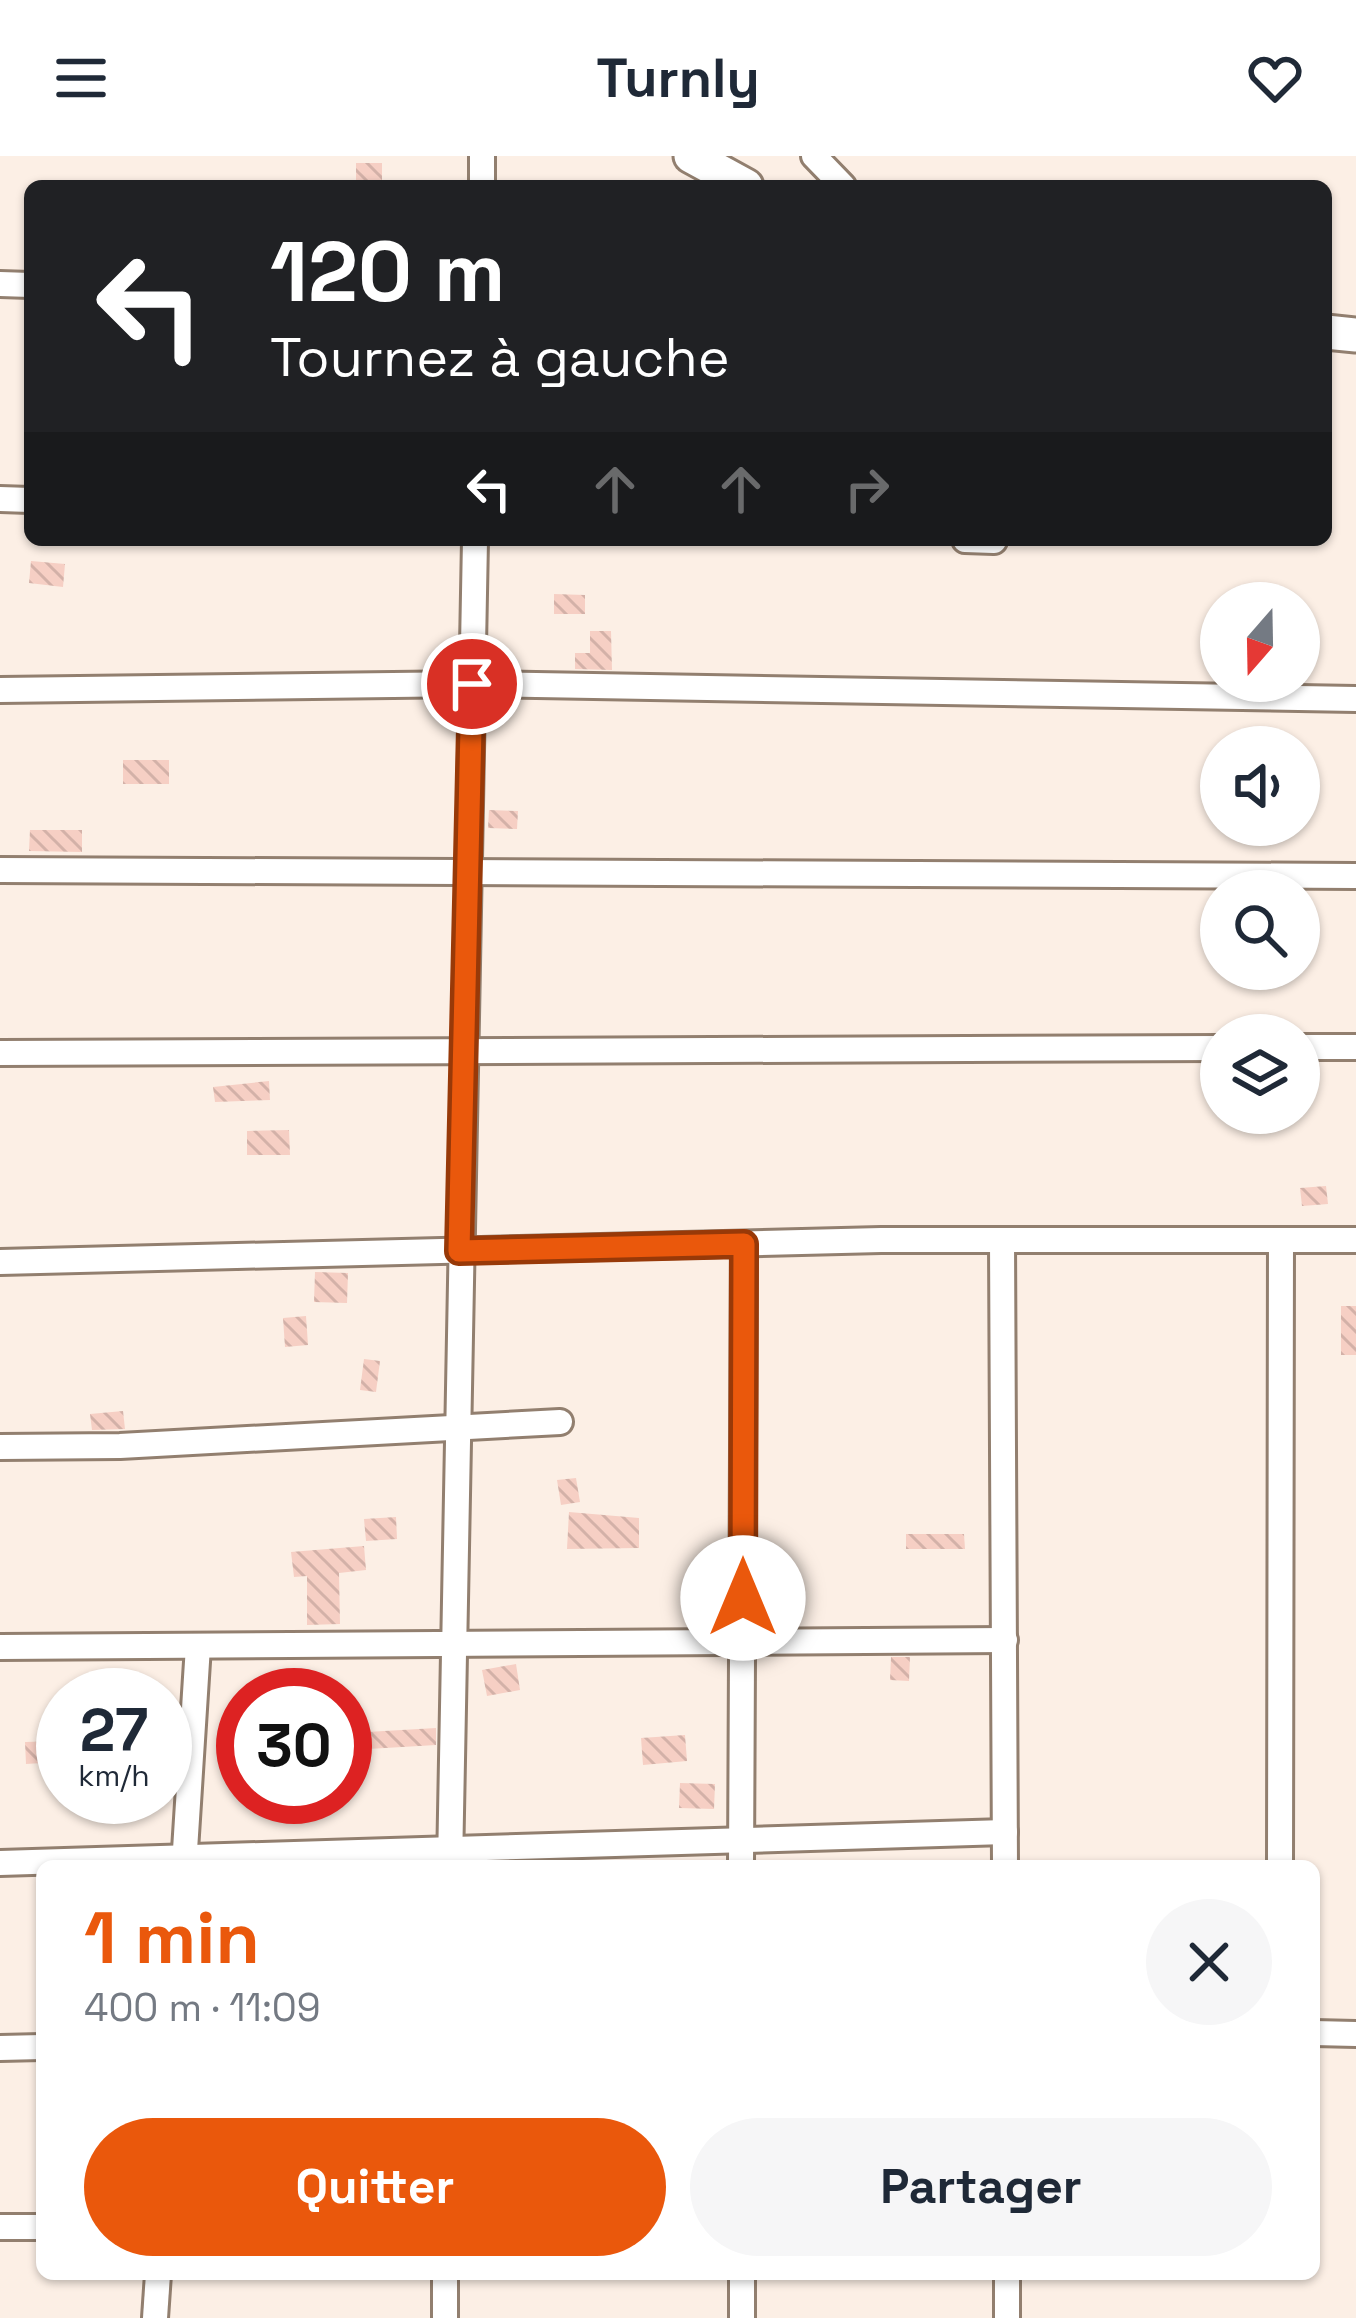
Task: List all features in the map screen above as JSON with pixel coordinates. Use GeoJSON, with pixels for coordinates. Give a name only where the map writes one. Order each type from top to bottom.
{"type":"FeatureCollection","features":[{"type":"Feature","properties":{"kind":"street"},"geometry":{"type":"LineString","coordinates":[[691,156],[735,180]]}},
{"type":"Feature","properties":{"kind":"street"},"geometry":{"type":"LineString","coordinates":[[814,156],[837,180]]}},
{"type":"Feature","properties":{"kind":"street"},"geometry":{"type":"LineString","coordinates":[[450,1857],[475,546]]}},
{"type":"Feature","properties":{"kind":"street"},"geometry":{"type":"LineString","coordinates":[[0,690],[472,684],[1356,699]]}},
{"type":"Feature","properties":{"kind":"street"},"geometry":{"type":"LineString","coordinates":[[0,870],[1356,876]]}},
{"type":"Feature","properties":{"kind":"street"},"geometry":{"type":"LineString","coordinates":[[1320,1047],[1356,1047]]}},
{"type":"Feature","properties":{"kind":"street"},"geometry":{"type":"LineString","coordinates":[[0,1053],[1200,1048]]}},
{"type":"Feature","properties":{"kind":"street"},"geometry":{"type":"LineString","coordinates":[[1002,1240],[1004,1860]]}},
{"type":"Feature","properties":{"kind":"street"},"geometry":{"type":"LineString","coordinates":[[1280,1860],[1281,1240]]}},
{"type":"Feature","properties":{"kind":"street"},"geometry":{"type":"LineString","coordinates":[[0,1262],[744,1244],[1356,1240]]}},
{"type":"Feature","properties":{"kind":"street"},"geometry":{"type":"LineString","coordinates":[[741,1860],[744,1244]]}},
{"type":"Feature","properties":{"kind":"street"},"geometry":{"type":"LineString","coordinates":[[0,1448],[560,1422]]}},
{"type":"Feature","properties":{"kind":"street"},"geometry":{"type":"LineString","coordinates":[[0,1647],[1005,1640]]}},
{"type":"Feature","properties":{"kind":"street"},"geometry":{"type":"LineString","coordinates":[[184,1860],[198,1646]]}},
{"type":"Feature","properties":{"kind":"street"},"geometry":{"type":"LineString","coordinates":[[250,1860],[450,1857],[741,1840],[1005,1832]]}},
{"type":"Feature","properties":{"kind":"street"},"geometry":{"type":"LineString","coordinates":[[0,1863],[36,1863]]}},
{"type":"Feature","properties":{"kind":"street"},"geometry":{"type":"LineString","coordinates":[[1320,2033],[1356,2034]]}},
{"type":"Feature","properties":{"kind":"street"},"geometry":{"type":"LineString","coordinates":[[0,2048],[36,2048]]}},
{"type":"Feature","properties":{"kind":"street"},"geometry":{"type":"LineString","coordinates":[[0,2227],[36,2228]]}},
{"type":"Feature","properties":{"kind":"street"},"geometry":{"type":"LineString","coordinates":[[155,2318],[158,2280]]}},
{"type":"Feature","properties":{"kind":"street"},"geometry":{"type":"LineString","coordinates":[[445,2318],[446,2280]]}},
{"type":"Feature","properties":{"kind":"street"},"geometry":{"type":"LineString","coordinates":[[742,2280],[742,2318]]}},
{"type":"Feature","properties":{"kind":"street"},"geometry":{"type":"LineString","coordinates":[[1007,2280],[1007,2318]]}},
{"type":"Feature","properties":{"kind":"building"},"geometry":{"type":"Polygon","coordinates":[[[356,163],[382,163],[382,180],[356,180],[356,163]]]}},
{"type":"Feature","properties":{"kind":"building"},"geometry":{"type":"Polygon","coordinates":[[[31,561],[65,564],[63,587],[29,583],[31,561]]]}},
{"type":"Feature","properties":{"kind":"building"},"geometry":{"type":"Polygon","coordinates":[[[554,594],[585,595],[585,614],[554,614],[554,594]]]}},
{"type":"Feature","properties":{"kind":"building"},"geometry":{"type":"Polygon","coordinates":[[[590,631],[611,631],[612,670],[575,669],[575,653],[590,653],[590,631]]]}},
{"type":"Feature","properties":{"kind":"building"},"geometry":{"type":"Polygon","coordinates":[[[123,760],[169,760],[169,784],[123,784],[123,760]]]}},
{"type":"Feature","properties":{"kind":"building"},"geometry":{"type":"Polygon","coordinates":[[[489,810],[518,811],[517,829],[488,828],[489,810]]]}},
{"type":"Feature","properties":{"kind":"building"},"geometry":{"type":"Polygon","coordinates":[[[30,830],[82,830],[82,852],[29,851],[30,830]]]}},
{"type":"Feature","properties":{"kind":"building"},"geometry":{"type":"Polygon","coordinates":[[[269,1081],[270,1100],[215,1102],[213,1087],[269,1081]]]}},
{"type":"Feature","properties":{"kind":"building"},"geometry":{"type":"Polygon","coordinates":[[[289,1130],[290,1155],[247,1155],[247,1131],[289,1130]]]}},
{"type":"Feature","properties":{"kind":"building"},"geometry":{"type":"Polygon","coordinates":[[[1326,1186],[1328,1204],[1302,1206],[1300,1188],[1326,1186]]]}},
{"type":"Feature","properties":{"kind":"building"},"geometry":{"type":"Polygon","coordinates":[[[315,1272],[348,1273],[347,1303],[314,1302],[315,1272]]]}},
{"type":"Feature","properties":{"kind":"building"},"geometry":{"type":"Polygon","coordinates":[[[1341,1306],[1356,1306],[1356,1355],[1341,1355],[1341,1306]]]}},
{"type":"Feature","properties":{"kind":"building"},"geometry":{"type":"Polygon","coordinates":[[[306,1316],[308,1345],[285,1347],[283,1318],[306,1316]]]}},
{"type":"Feature","properties":{"kind":"building"},"geometry":{"type":"Polygon","coordinates":[[[364,1359],[380,1361],[376,1392],[360,1390],[364,1359]]]}},
{"type":"Feature","properties":{"kind":"building"},"geometry":{"type":"Polygon","coordinates":[[[123,1411],[125,1429],[92,1430],[90,1414],[123,1411]]]}},
{"type":"Feature","properties":{"kind":"building"},"geometry":{"type":"Polygon","coordinates":[[[576,1478],[580,1502],[561,1505],[557,1480],[576,1478]]]}},
{"type":"Feature","properties":{"kind":"building"},"geometry":{"type":"Polygon","coordinates":[[[569,1512],[639,1518],[639,1548],[567,1549],[569,1512]]]}},
{"type":"Feature","properties":{"kind":"building"},"geometry":{"type":"Polygon","coordinates":[[[396,1517],[397,1539],[366,1541],[364,1519],[396,1517]]]}},
{"type":"Feature","properties":{"kind":"building"},"geometry":{"type":"Polygon","coordinates":[[[906,1534],[964,1534],[965,1549],[906,1549],[906,1534]]]}},
{"type":"Feature","properties":{"kind":"building"},"geometry":{"type":"Polygon","coordinates":[[[364,1546],[366,1570],[339,1573],[340,1624],[307,1625],[307,1576],[294,1577],[291,1552],[364,1546]]]}},
{"type":"Feature","properties":{"kind":"building"},"geometry":{"type":"Polygon","coordinates":[[[891,1657],[910,1657],[909,1681],[890,1680],[891,1657]]]}},
{"type":"Feature","properties":{"kind":"building"},"geometry":{"type":"Polygon","coordinates":[[[516,1664],[520,1690],[487,1696],[482,1670],[516,1664]]]}},
{"type":"Feature","properties":{"kind":"building"},"geometry":{"type":"Polygon","coordinates":[[[436,1728],[436,1745],[372,1749],[372,1732],[436,1728]]]}},
{"type":"Feature","properties":{"kind":"building"},"geometry":{"type":"Polygon","coordinates":[[[685,1735],[687,1761],[643,1765],[641,1738],[685,1735]]]}},
{"type":"Feature","properties":{"kind":"building"},"geometry":{"type":"Polygon","coordinates":[[[25,1742],[36,1742],[36,1763],[26,1764],[25,1742]]]}},
{"type":"Feature","properties":{"kind":"building"},"geometry":{"type":"Polygon","coordinates":[[[680,1783],[715,1784],[714,1809],[679,1808],[680,1783]]]}},
{"type":"Feature","properties":{"kind":"route"},"geometry":{"type":"LineString","coordinates":[[472,684],[459,1251],[744,1244],[743,1598]]}}]}
